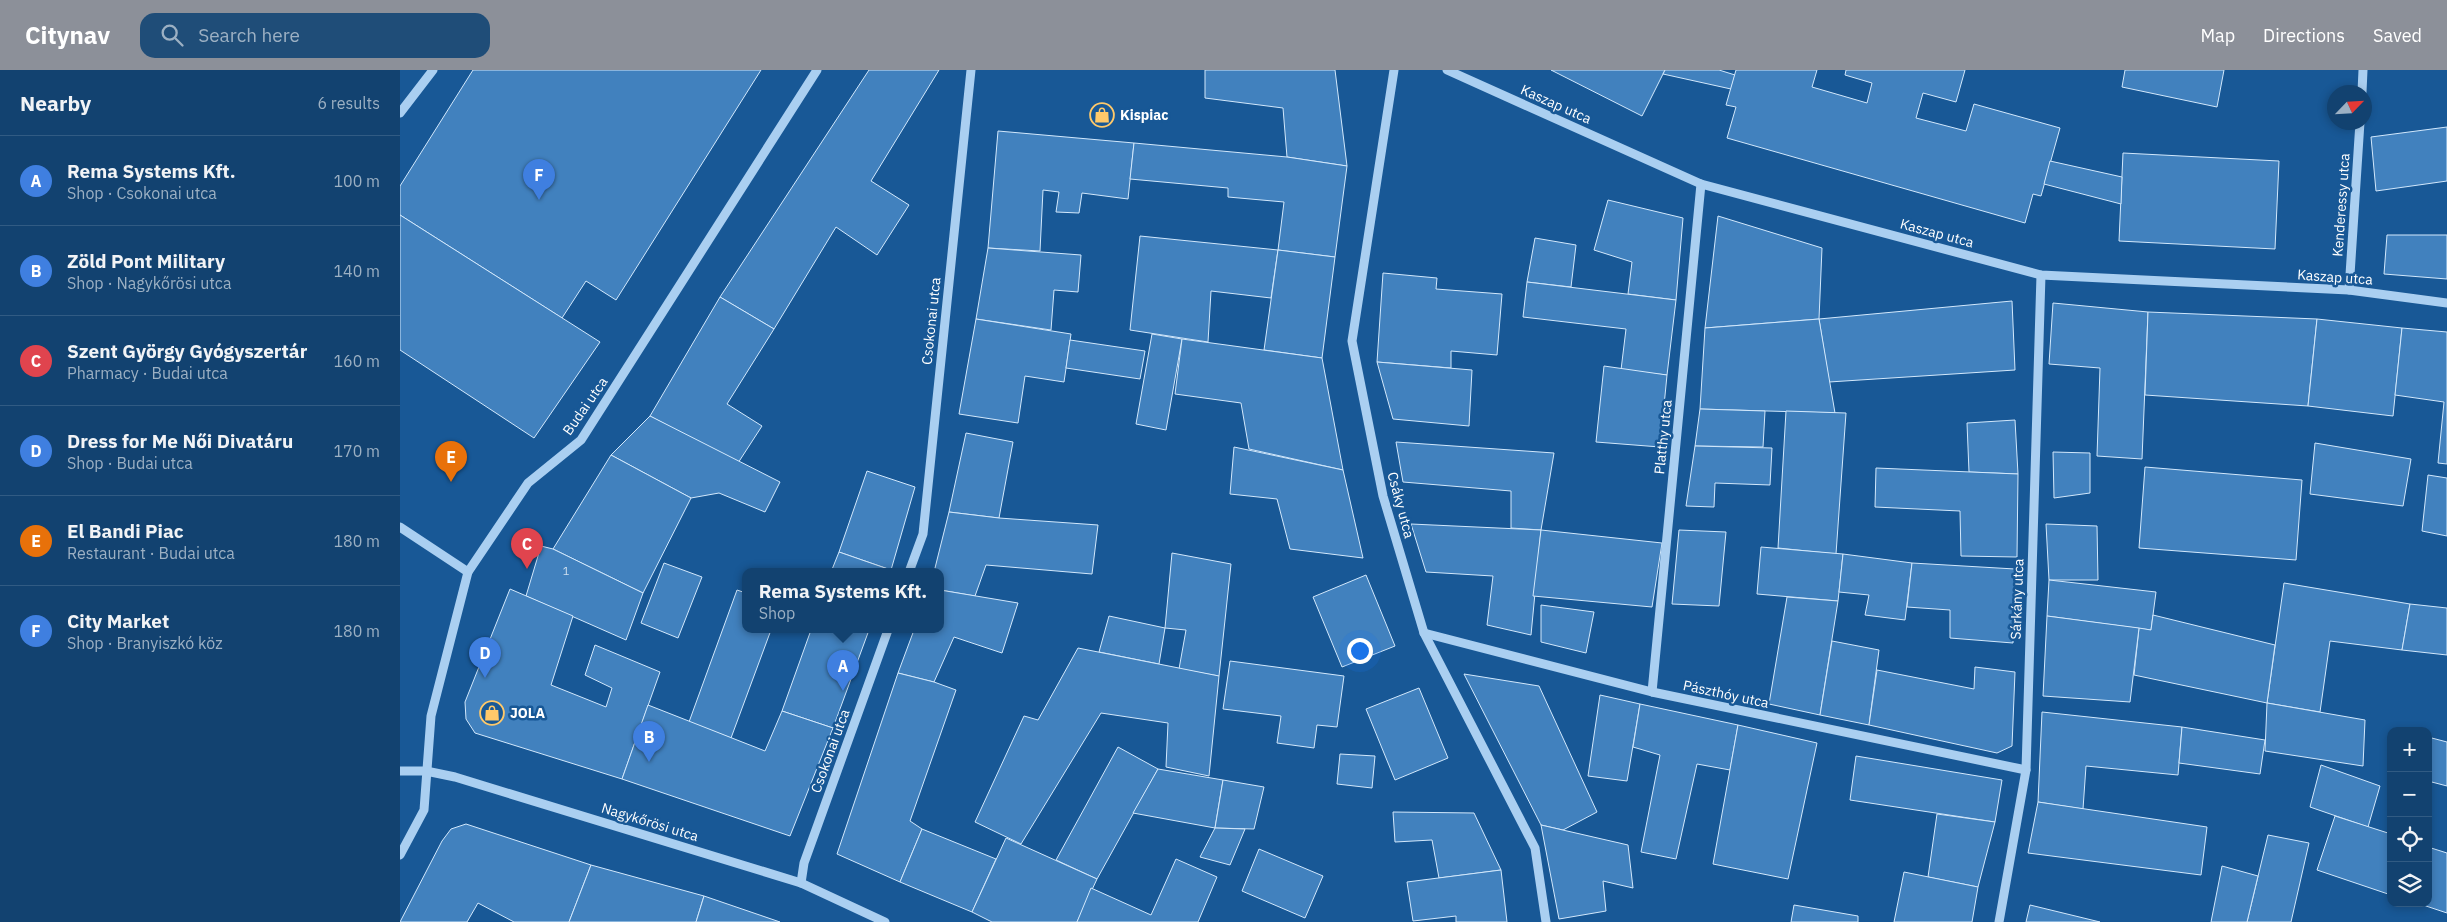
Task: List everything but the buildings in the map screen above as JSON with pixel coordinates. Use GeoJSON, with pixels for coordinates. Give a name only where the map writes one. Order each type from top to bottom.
{"type":"FeatureCollection","features":[{"type":"Feature","properties":{"kind":"street"},"geometry":{"type":"LineString","coordinates":[[400,113],[433,70]]}},
{"type":"Feature","properties":{"kind":"street","name":"Budai utca"},"geometry":{"type":"LineString","coordinates":[[400,855],[424,810],[431,716],[468,572],[528,483],[581,440],[818,70]]}},
{"type":"Feature","properties":{"kind":"street","name":"Csokonai utca"},"geometry":{"type":"LineString","coordinates":[[910,568],[923,534],[971,70]]}},
{"type":"Feature","properties":{"kind":"street","name":"Csáky utca"},"geometry":{"type":"LineString","coordinates":[[1394,70],[1352,342],[1383,496],[1424,632],[1535,848],[1546,922]]}},
{"type":"Feature","properties":{"kind":"street","name":"Kaszap utca"},"geometry":{"type":"LineString","coordinates":[[1447,70],[1701,184],[2041,275],[2349,290],[2447,303]]}},
{"type":"Feature","properties":{"kind":"street"},"geometry":{"type":"LineString","coordinates":[[2362,85],[2363,70]]}},
{"type":"Feature","properties":{"kind":"street","name":"Kenderessy utca"},"geometry":{"type":"LineString","coordinates":[[2349,290],[2359,130]]}},
{"type":"Feature","properties":{"kind":"street","name":"Platthy utca"},"geometry":{"type":"LineString","coordinates":[[1652,692],[1701,184]]}},
{"type":"Feature","properties":{"kind":"street","name":"Sárkány utca"},"geometry":{"type":"LineString","coordinates":[[1999,922],[2026,770],[2041,275]]}},
{"type":"Feature","properties":{"kind":"street"},"geometry":{"type":"LineString","coordinates":[[400,527],[468,572]]}},
{"type":"Feature","properties":{"kind":"street","name":"Pászthóy utca"},"geometry":{"type":"LineString","coordinates":[[1424,632],[1652,692],[2026,770]]}},
{"type":"Feature","properties":{"kind":"street","name":"Csokonai utca"},"geometry":{"type":"LineString","coordinates":[[801,883],[804,863],[887,633]]}},
{"type":"Feature","properties":{"kind":"street","name":"Nagykőrösi utca"},"geometry":{"type":"LineString","coordinates":[[400,770],[426,770],[455,777],[801,883],[885,922]]}},
{"type":"Feature","properties":{"kind":"place","name":"Kispiac"},"geometry":{"type":"Point","coordinates":[1102,115]}},
{"type":"Feature","properties":{"kind":"place","name":"City Market"},"geometry":{"type":"Point","coordinates":[539,200]}},
{"type":"Feature","properties":{"kind":"place","name":"El Bandi Piac"},"geometry":{"type":"Point","coordinates":[451,482]}},
{"type":"Feature","properties":{"kind":"place","name":"Szent György Gyógyszertár"},"geometry":{"type":"Point","coordinates":[527,569]}},
{"type":"Feature","properties":{"kind":"place","name":"Dress for Me Női Divatáru"},"geometry":{"type":"Point","coordinates":[485,678]}},
{"type":"Feature","properties":{"kind":"place","name":"Rema Systems Kft."},"geometry":{"type":"Point","coordinates":[843,691]}},
{"type":"Feature","properties":{"kind":"place","name":"JOLA"},"geometry":{"type":"Point","coordinates":[492,713]}},
{"type":"Feature","properties":{"kind":"place","name":"Zöld Pont Military"},"geometry":{"type":"Point","coordinates":[649,762]}}]}
